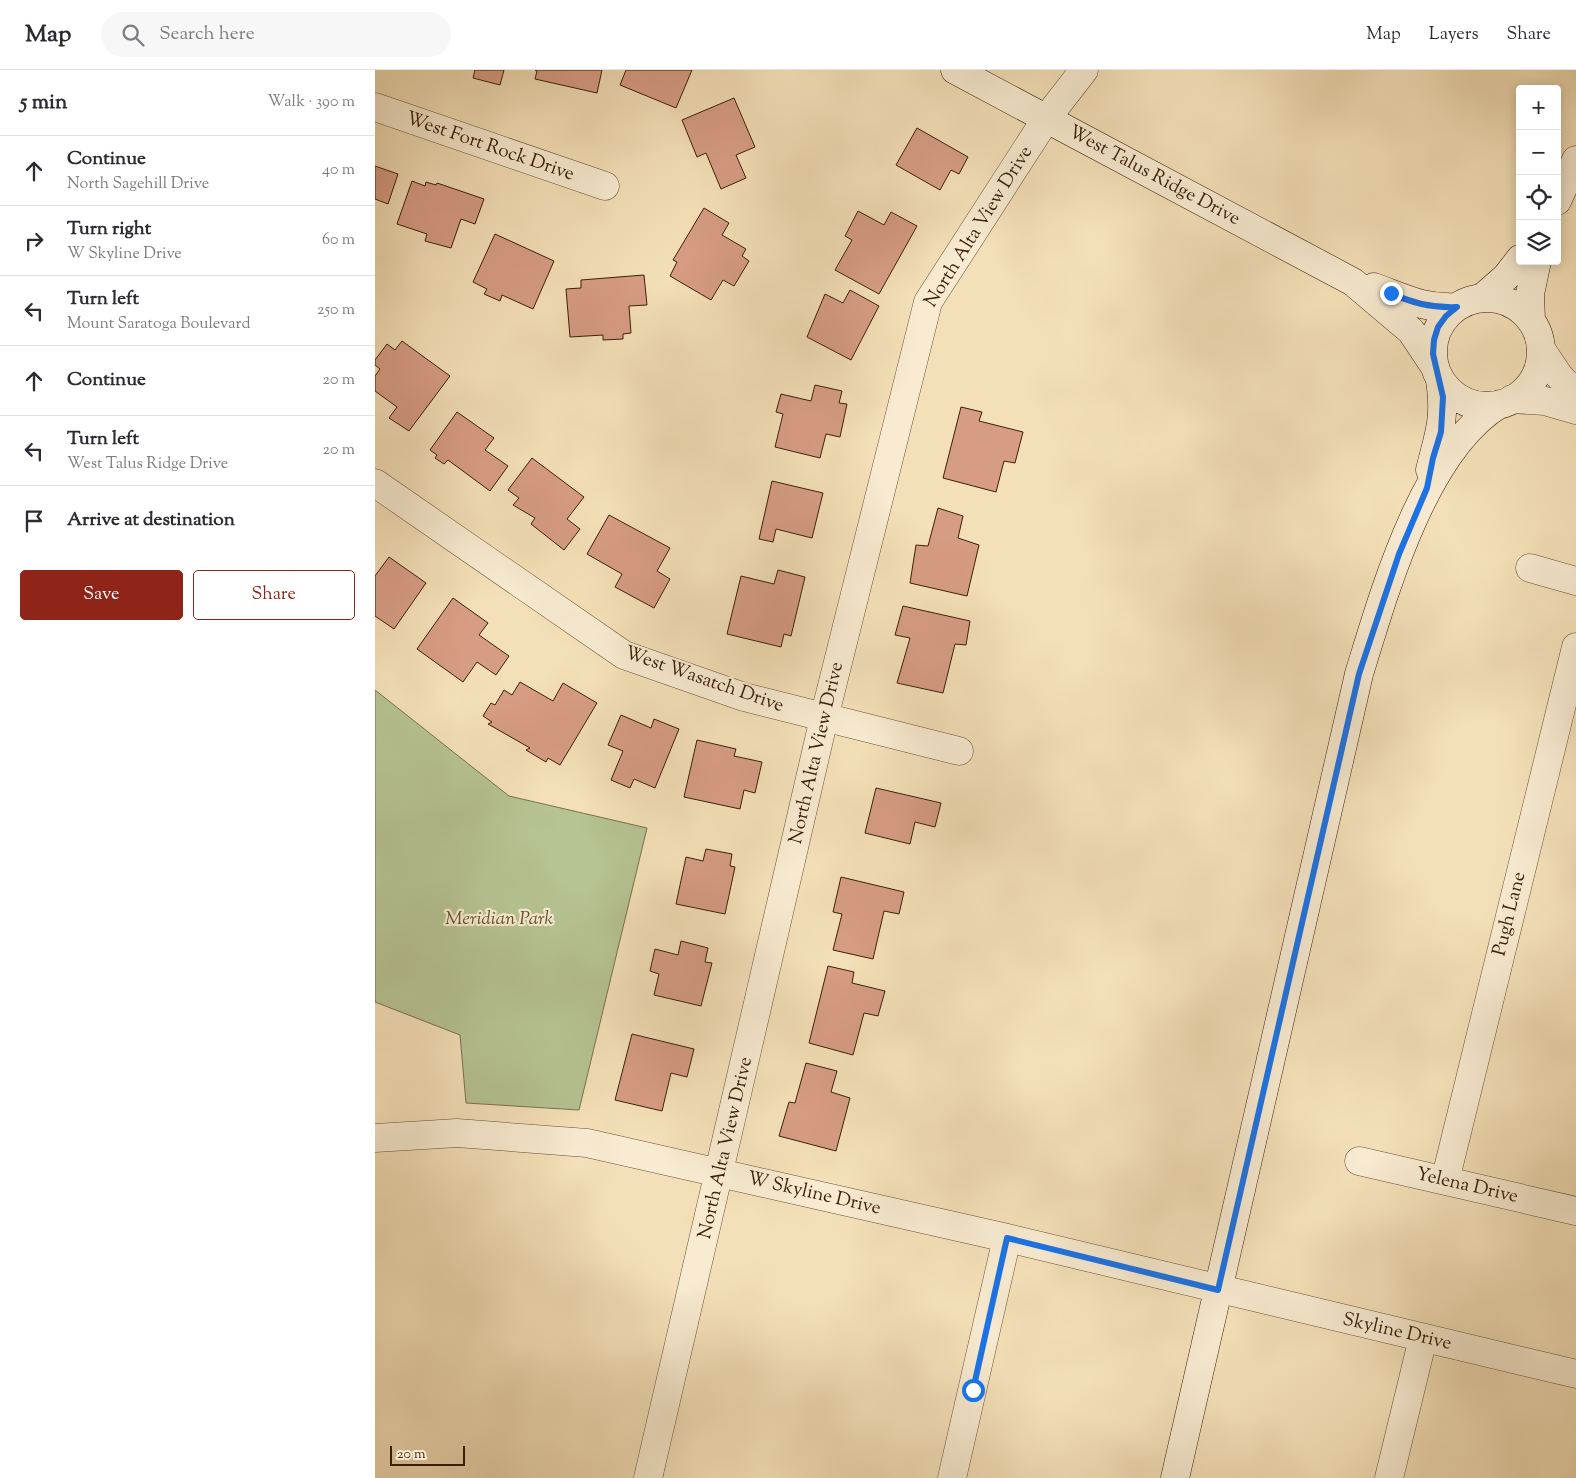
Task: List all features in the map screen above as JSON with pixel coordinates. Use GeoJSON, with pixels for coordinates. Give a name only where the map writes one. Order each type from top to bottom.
{"type":"FeatureCollection","features":[{"type":"Feature","properties":{"kind":"street","name":"West Talus Ridge Drive"},"geometry":{"type":"LineString","coordinates":[[955,70],[1353,282],[1411,331],[1438,373]]}},
{"type":"Feature","properties":{"kind":"street","name":"North Alta View Drive"},"geometry":{"type":"LineString","coordinates":[[648,1478],[824,718],[928,302],[1046,119],[1084,70]]}},
{"type":"Feature","properties":{"kind":"street","name":"West Fort Rock Drive"},"geometry":{"type":"LineString","coordinates":[[375,107],[605,186]]}},
{"type":"Feature","properties":{"kind":"street"},"geometry":{"type":"LineString","coordinates":[[1561,192],[1576,160]]}},
{"type":"Feature","properties":{"kind":"street"},"geometry":{"type":"LineString","coordinates":[[1175,1478],[1359,674],[1399,554],[1427,488],[1443,414],[1438,373],[1433,354],[1438,327],[1446,316],[1457,307],[1482,298],[1506,278],[1516,264]]}},
{"type":"Feature","properties":{"kind":"street"},"geometry":{"type":"LineString","coordinates":[[1531,321],[1530,294],[1536,265]]}},
{"type":"Feature","properties":{"kind":"street","name":"West Talus Ridge Drive"},"geometry":{"type":"LineString","coordinates":[[1353,282],[1373,286],[1420,305],[1438,308],[1457,307]]}},
{"type":"Feature","properties":{"kind":"street"},"geometry":{"type":"LineString","coordinates":[[1427,488],[1476,420],[1506,402],[1531,383],[1540,361],[1541,349],[1538,334],[1531,321],[1515,305],[1505,300],[1482,298]]}},
{"type":"Feature","properties":{"kind":"street"},"geometry":{"type":"LineString","coordinates":[[1541,349],[1559,376],[1576,394]]}},
{"type":"Feature","properties":{"kind":"street"},"geometry":{"type":"LineString","coordinates":[[1438,373],[1460,398],[1473,404],[1545,400],[1576,410]]}},
{"type":"Feature","properties":{"kind":"street","name":"West Wasatch Drive"},"geometry":{"type":"LineString","coordinates":[[375,483],[624,656],[744,697],[959,751]]}},
{"type":"Feature","properties":{"kind":"street"},"geometry":{"type":"LineString","coordinates":[[1530,568],[1576,581]]}},
{"type":"Feature","properties":{"kind":"street","name":"Pugh Lane"},"geometry":{"type":"LineString","coordinates":[[1445,1181],[1576,646]]}},
{"type":"Feature","properties":{"kind":"street","name":"W Skyline Drive"},"geometry":{"type":"LineString","coordinates":[[375,1138],[457,1133],[587,1143],[1007,1238],[1218,1290]]}},
{"type":"Feature","properties":{"kind":"street","name":"Yelena Drive"},"geometry":{"type":"LineString","coordinates":[[1359,1161],[1576,1211]]}},
{"type":"Feature","properties":{"kind":"street"},"geometry":{"type":"LineString","coordinates":[[952,1478],[1007,1238]]}},
{"type":"Feature","properties":{"kind":"street","name":"Skyline Drive"},"geometry":{"type":"LineString","coordinates":[[1218,1290],[1576,1374]]}},
{"type":"Feature","properties":{"kind":"street"},"geometry":{"type":"LineString","coordinates":[[1389,1478],[1423,1338]]}},
{"type":"Feature","properties":{"kind":"green space","name":"Meridian Park"},"geometry":{"type":"Polygon","coordinates":[[[375,690],[509,796],[647,828],[579,1110],[466,1103],[460,1035],[375,1002],[375,690]]]}},
{"type":"Feature","properties":{"kind":"building"},"geometry":{"type":"Polygon","coordinates":[[[475,70],[504,70],[500,85],[473,78],[475,70]]]}},
{"type":"Feature","properties":{"kind":"building"},"geometry":{"type":"Polygon","coordinates":[[[535,70],[602,70],[597,93],[535,79],[537,71],[535,70]]]}},
{"type":"Feature","properties":{"kind":"building"},"geometry":{"type":"Polygon","coordinates":[[[626,70],[692,70],[676,108],[620,85],[626,70]]]}},
{"type":"Feature","properties":{"kind":"building"},"geometry":{"type":"Polygon","coordinates":[[[734,98],[755,147],[736,155],[746,178],[721,189],[706,153],[697,157],[682,120],[734,98]]]}},
{"type":"Feature","properties":{"kind":"building"},"geometry":{"type":"Polygon","coordinates":[[[917,128],[968,157],[959,174],[951,170],[940,190],[896,165],[917,128]]]}},
{"type":"Feature","properties":{"kind":"building"},"geometry":{"type":"Polygon","coordinates":[[[375,166],[398,174],[388,204],[375,199],[375,166]]]}},
{"type":"Feature","properties":{"kind":"building"},"geometry":{"type":"Polygon","coordinates":[[[412,181],[425,186],[426,182],[436,185],[437,183],[484,199],[475,224],[461,219],[451,248],[425,241],[427,234],[397,224],[412,181]]]}},
{"type":"Feature","properties":{"kind":"building"},"geometry":{"type":"Polygon","coordinates":[[[704,208],[729,223],[722,235],[746,249],[742,256],[749,261],[734,286],[723,280],[711,300],[670,276],[677,262],[673,260],[704,208]]]}},
{"type":"Feature","properties":{"kind":"building"},"geometry":{"type":"Polygon","coordinates":[[[858,211],[884,225],[891,212],[917,226],[879,294],[835,270],[852,240],[845,236],[858,211]]]}},
{"type":"Feature","properties":{"kind":"building"},"geometry":{"type":"Polygon","coordinates":[[[495,234],[554,261],[533,309],[502,295],[500,301],[484,294],[487,289],[473,282],[495,234]]]}},
{"type":"Feature","properties":{"kind":"building"},"geometry":{"type":"Polygon","coordinates":[[[644,275],[647,305],[629,306],[631,333],[623,334],[623,339],[603,340],[603,335],[570,337],[566,289],[581,288],[581,280],[644,275]]]}},
{"type":"Feature","properties":{"kind":"building"},"geometry":{"type":"Polygon","coordinates":[[[850,290],[879,306],[851,360],[807,337],[825,294],[843,303],[850,290]]]}},
{"type":"Feature","properties":{"kind":"building"},"geometry":{"type":"Polygon","coordinates":[[[402,341],[450,376],[409,431],[389,418],[397,407],[375,391],[375,376],[380,369],[375,365],[375,360],[387,344],[395,350],[402,341]]]}},
{"type":"Feature","properties":{"kind":"building"},"geometry":{"type":"Polygon","coordinates":[[[815,385],[842,391],[839,403],[847,404],[840,437],[826,434],[820,458],[775,447],[783,414],[776,412],[781,394],[811,401],[815,385]]]}},
{"type":"Feature","properties":{"kind":"building"},"geometry":{"type":"Polygon","coordinates":[[[961,407],[982,412],[979,421],[1023,432],[1015,463],[1004,461],[996,492],[943,478],[961,407]]]}},
{"type":"Feature","properties":{"kind":"building"},"geometry":{"type":"Polygon","coordinates":[[[457,412],[494,438],[485,450],[508,466],[490,491],[448,460],[444,464],[435,458],[437,455],[430,450],[457,412]]]}},
{"type":"Feature","properties":{"kind":"building"},"geometry":{"type":"Polygon","coordinates":[[[532,458],[584,497],[567,519],[580,529],[564,550],[531,524],[535,518],[513,505],[519,498],[508,490],[532,458]]]}},
{"type":"Feature","properties":{"kind":"building"},"geometry":{"type":"Polygon","coordinates":[[[772,481],[823,493],[812,538],[776,529],[773,542],[759,539],[772,481]]]}},
{"type":"Feature","properties":{"kind":"building"},"geometry":{"type":"Polygon","coordinates":[[[938,508],[963,516],[958,538],[979,545],[967,596],[910,583],[916,545],[928,546],[938,508]]]}},
{"type":"Feature","properties":{"kind":"building"},"geometry":{"type":"Polygon","coordinates":[[[609,515],[670,548],[657,571],[670,579],[654,608],[615,587],[622,574],[587,554],[609,515]]]}},
{"type":"Feature","properties":{"kind":"building"},"geometry":{"type":"Polygon","coordinates":[[[389,557],[426,583],[394,629],[375,616],[375,576],[389,557]]]}},
{"type":"Feature","properties":{"kind":"building"},"geometry":{"type":"Polygon","coordinates":[[[778,570],[805,577],[791,636],[784,634],[781,647],[727,634],[741,576],[774,584],[778,570]]]}},
{"type":"Feature","properties":{"kind":"building"},"geometry":{"type":"Polygon","coordinates":[[[453,598],[488,623],[479,635],[509,656],[496,675],[477,662],[463,682],[417,649],[453,598]]]}},
{"type":"Feature","properties":{"kind":"building"},"geometry":{"type":"Polygon","coordinates":[[[903,606],[970,621],[966,645],[955,644],[943,693],[897,683],[910,638],[895,635],[903,606]]]}},
{"type":"Feature","properties":{"kind":"building"},"geometry":{"type":"Polygon","coordinates":[[[520,682],[553,701],[563,683],[597,703],[560,765],[548,758],[546,762],[526,750],[530,748],[488,724],[492,722],[483,716],[491,703],[495,705],[504,690],[512,695],[520,682]]]}},
{"type":"Feature","properties":{"kind":"building"},"geometry":{"type":"Polygon","coordinates":[[[621,715],[651,728],[654,719],[679,729],[655,788],[634,779],[630,788],[611,780],[623,751],[608,745],[621,715]]]}},
{"type":"Feature","properties":{"kind":"building"},"geometry":{"type":"Polygon","coordinates":[[[697,740],[736,749],[734,756],[762,762],[755,793],[744,790],[740,809],[684,797],[697,740]]]}},
{"type":"Feature","properties":{"kind":"building"},"geometry":{"type":"Polygon","coordinates":[[[876,788],[941,803],[935,827],[915,822],[910,844],[865,833],[876,788]]]}},
{"type":"Feature","properties":{"kind":"building"},"geometry":{"type":"Polygon","coordinates":[[[706,849],[732,854],[730,866],[735,867],[725,914],[676,904],[686,857],[703,861],[706,849]]]}},
{"type":"Feature","properties":{"kind":"building"},"geometry":{"type":"Polygon","coordinates":[[[841,877],[904,892],[899,914],[884,911],[873,959],[833,950],[842,914],[833,912],[841,877]]]}},
{"type":"Feature","properties":{"kind":"building"},"geometry":{"type":"Polygon","coordinates":[[[681,941],[708,948],[705,962],[712,963],[701,1006],[654,995],[659,974],[650,971],[655,949],[678,955],[681,941]]]}},
{"type":"Feature","properties":{"kind":"building"},"geometry":{"type":"Polygon","coordinates":[[[828,966],[854,972],[852,983],[885,991],[878,1016],[864,1013],[853,1055],[809,1043],[828,966]]]}},
{"type":"Feature","properties":{"kind":"building"},"geometry":{"type":"Polygon","coordinates":[[[632,1034],[694,1049],[687,1077],[671,1073],[662,1111],[615,1100],[632,1034]]]}},
{"type":"Feature","properties":{"kind":"building"},"geometry":{"type":"Polygon","coordinates":[[[806,1063],[837,1071],[831,1092],[850,1098],[836,1151],[779,1136],[789,1102],[795,1103],[806,1063]]]}},
{"type":"Feature","properties":{"kind":"route"},"geometry":{"type":"LineString","coordinates":[[973,1390],[1007,1238],[1218,1290],[1359,674],[1399,554],[1427,488],[1441,432],[1443,397],[1435,367],[1433,354],[1434,340],[1438,327],[1446,316],[1457,307],[1438,308],[1420,305],[1405,301],[1391,293]]}}]}
